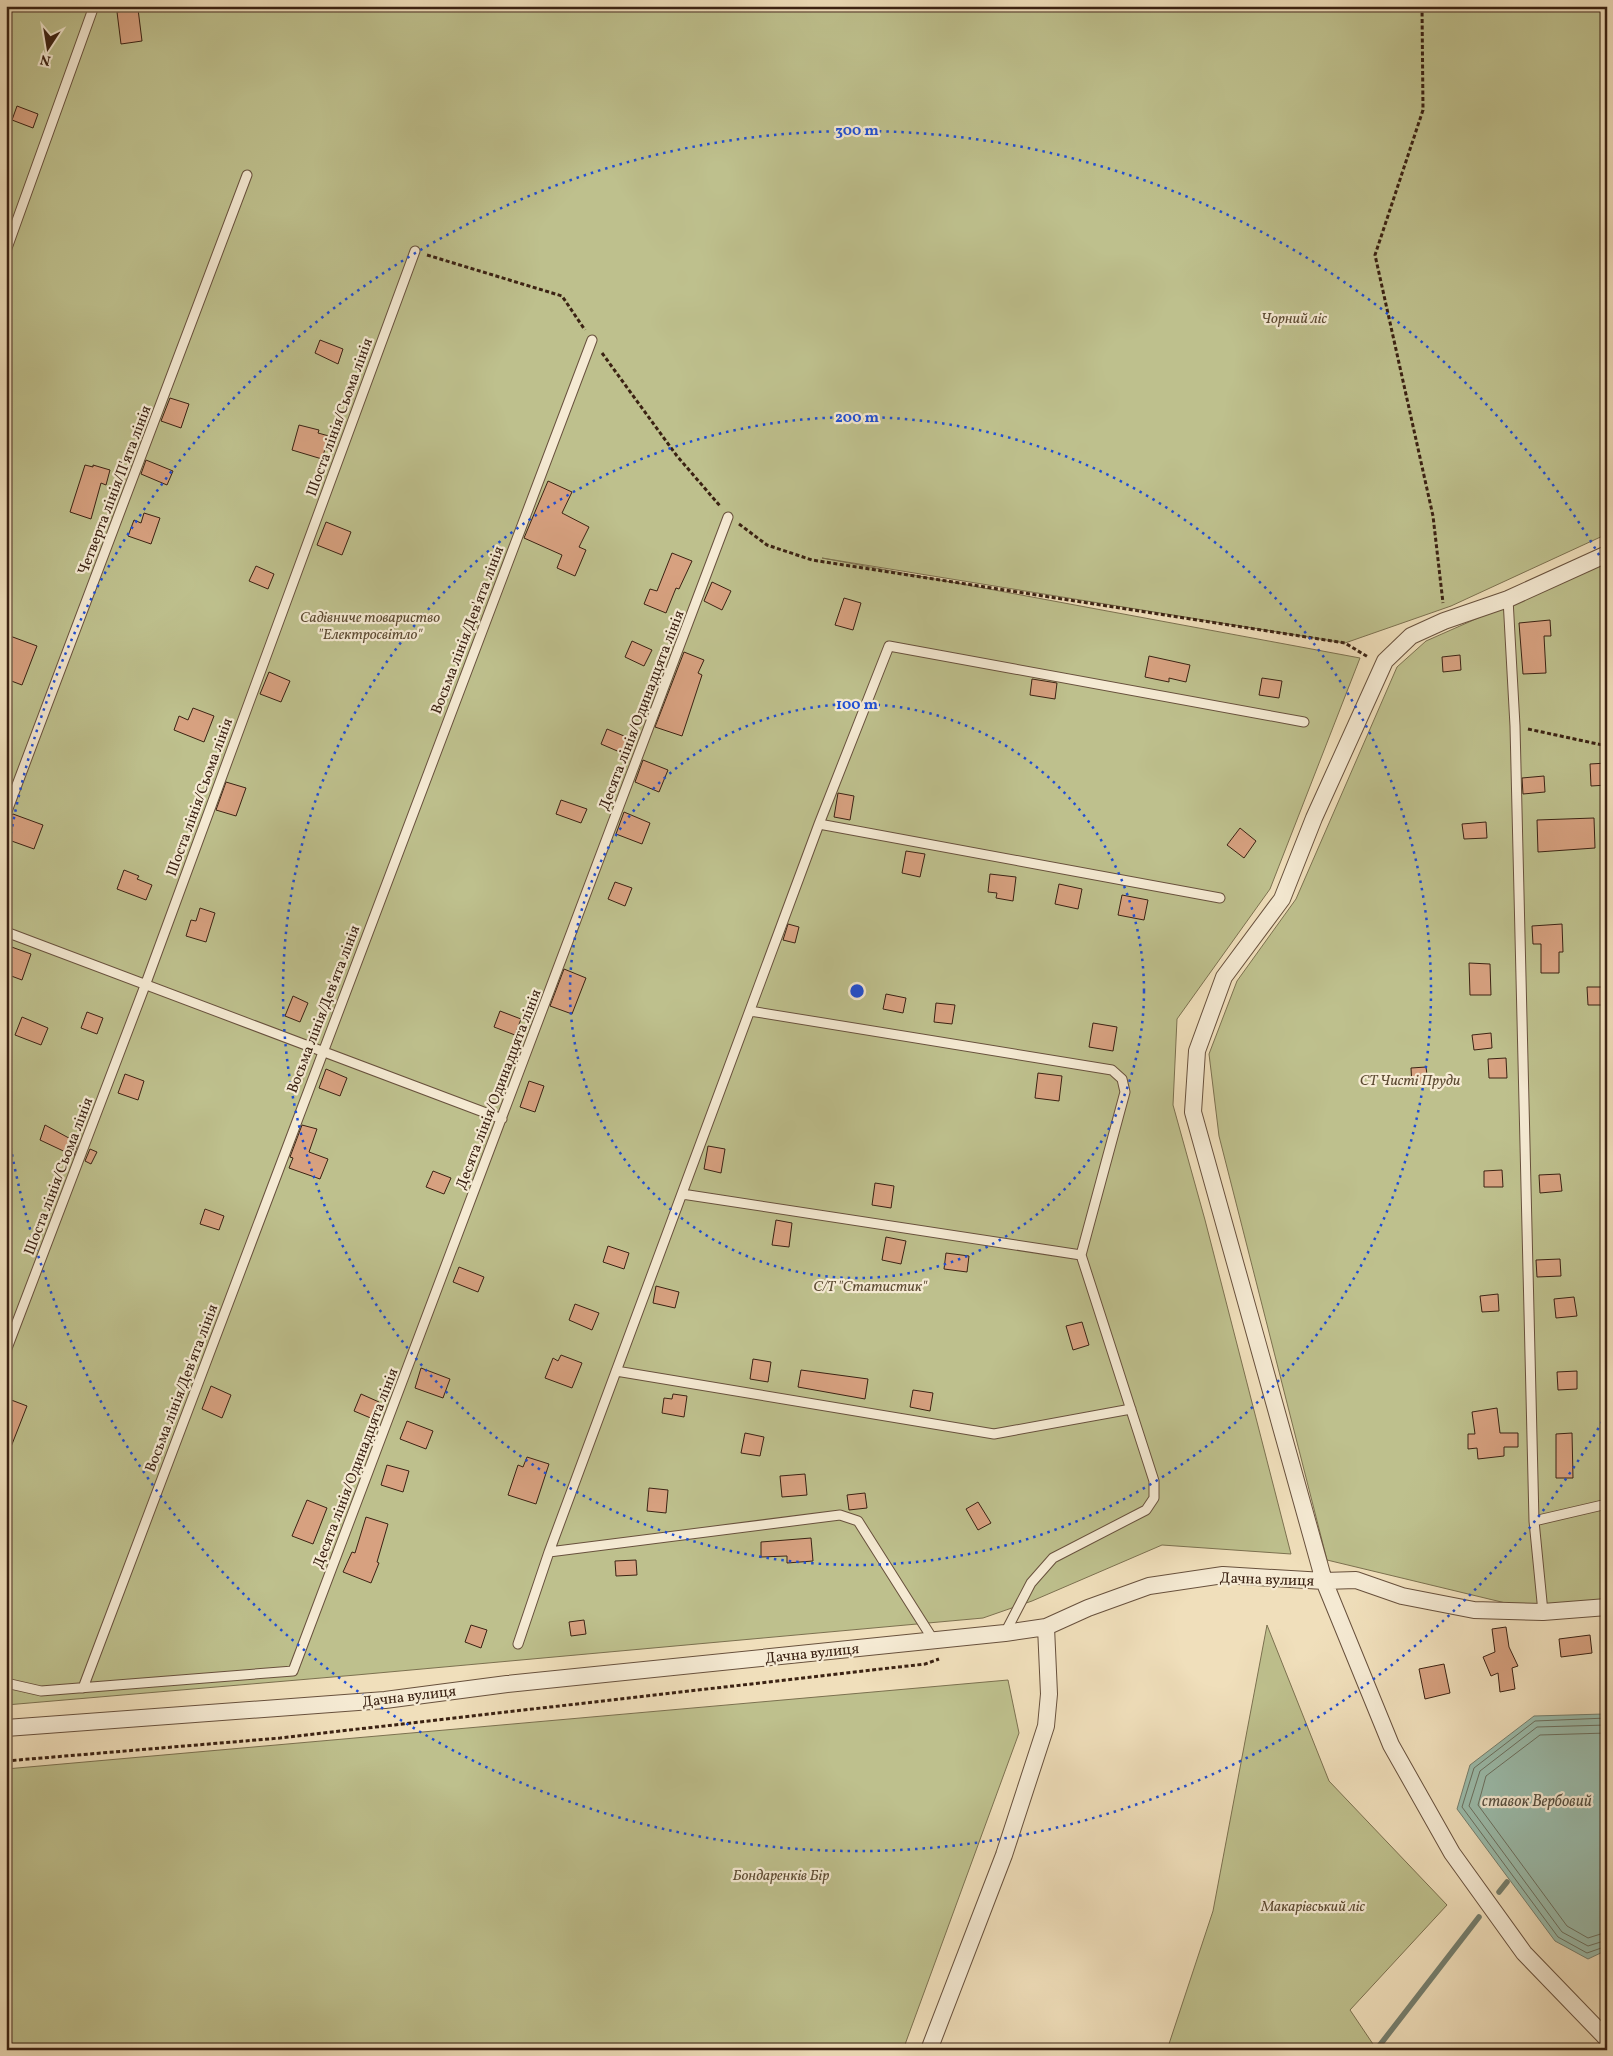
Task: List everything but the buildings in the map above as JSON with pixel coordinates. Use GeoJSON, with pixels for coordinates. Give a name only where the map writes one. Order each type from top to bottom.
{"type":"FeatureCollection","features":[{"type":"Feature","properties":{"kind":"street"},"geometry":{"type":"LineString","coordinates":[[1607,554],[1508,599],[1444,621],[1411,636],[1383,666],[1314,818],[1282,899],[1224,977],[1197,1050],[1193,1112],[1324,1581],[1391,1745],[1452,1853],[1524,1953],[1607,2039]]}},
{"type":"Feature","properties":{"kind":"street","name":"Дачна вулиця"},"geometry":{"type":"LineString","coordinates":[[6,1728],[385,1700],[507,1684],[1005,1633],[1046,1627],[1088,1608],[1149,1586],[1223,1575],[1324,1581],[1356,1580],[1402,1596],[1474,1610],[1543,1612],[1607,1607]]}},
{"type":"Feature","properties":{"kind":"street"},"geometry":{"type":"LineString","coordinates":[[929,2050],[1004,1855],[1046,1726],[1049,1694],[1046,1627]]}},
{"type":"Feature","properties":{"kind":"lane"},"geometry":{"type":"LineString","coordinates":[[6,251],[94,6]]}},
{"type":"Feature","properties":{"kind":"lane","name":"Четверта лінія/П'ята лінія"},"geometry":{"type":"LineString","coordinates":[[6,814],[247,175]]}},
{"type":"Feature","properties":{"kind":"lane","name":"Шоста лінія/Сьома лінія"},"geometry":{"type":"LineString","coordinates":[[6,1351],[146,984],[415,251]]}},
{"type":"Feature","properties":{"kind":"lane","name":"Восьма лінія/Дев'ята лінія"},"geometry":{"type":"LineString","coordinates":[[83,1688],[322,1050],[592,340]]}},
{"type":"Feature","properties":{"kind":"lane","name":"Десята лінія/Одинадцята лінія"},"geometry":{"type":"LineString","coordinates":[[83,1688],[293,1671],[728,517]]}},
{"type":"Feature","properties":{"kind":"lane"},"geometry":{"type":"LineString","coordinates":[[1508,599],[1515,726],[1534,1521],[1543,1612]]}},
{"type":"Feature","properties":{"kind":"lane"},"geometry":{"type":"LineString","coordinates":[[518,1644],[549,1552],[819,824],[889,646],[1304,722]]}},
{"type":"Feature","properties":{"kind":"lane"},"geometry":{"type":"LineString","coordinates":[[819,824],[1220,898]]}},
{"type":"Feature","properties":{"kind":"lane"},"geometry":{"type":"LineString","coordinates":[[6,932],[502,1119]]}},
{"type":"Feature","properties":{"kind":"lane"},"geometry":{"type":"LineString","coordinates":[[750,1011],[1112,1070],[1122,1079],[1125,1092],[1082,1255],[1154,1481],[1154,1498],[1146,1510],[1053,1558],[1031,1582],[1005,1633]]}},
{"type":"Feature","properties":{"kind":"lane"},"geometry":{"type":"LineString","coordinates":[[682,1194],[1082,1255]]}},
{"type":"Feature","properties":{"kind":"lane"},"geometry":{"type":"LineString","coordinates":[[616,1371],[994,1434],[1132,1409]]}},
{"type":"Feature","properties":{"kind":"lane"},"geometry":{"type":"LineString","coordinates":[[1534,1521],[1607,1504]]}},
{"type":"Feature","properties":{"kind":"lane"},"geometry":{"type":"LineString","coordinates":[[549,1552],[840,1515],[858,1521],[934,1641]]}},
{"type":"Feature","properties":{"kind":"lane"},"geometry":{"type":"LineString","coordinates":[[6,1683],[41,1691],[83,1688]]}},
{"type":"Feature","properties":{"kind":"path"},"geometry":{"type":"LineString","coordinates":[[1422,6],[1423,110],[1376,255],[1433,516],[1444,621]]}},
{"type":"Feature","properties":{"kind":"path"},"geometry":{"type":"LineString","coordinates":[[415,251],[562,296],[592,340],[678,456],[728,517],[767,545],[812,560],[1345,643],[1383,666]]}},
{"type":"Feature","properties":{"kind":"path"},"geometry":{"type":"LineString","coordinates":[[1515,726],[1607,746]]}},
{"type":"Feature","properties":{"kind":"path"},"geometry":{"type":"LineString","coordinates":[[6,1761],[280,1738],[925,1664],[943,1657]]}},
{"type":"Feature","properties":{"kind":"green space"},"geometry":{"type":"Polygon","coordinates":[[[6,6],[1607,6],[1607,534],[1451,606],[1345,643],[822,558],[1360,658],[1270,889],[1177,1019],[1173,1105],[1205,1220],[1291,1554],[1162,1545],[1032,1601],[983,1618],[6,1705],[6,6]]]}},
{"type":"Feature","properties":{"kind":"green space","name":"СТ Чисті Пруди"},"geometry":{"type":"Polygon","coordinates":[[[1607,561],[1607,1608],[1543,1612],[1327,1560],[1219,1136],[1209,1054],[1237,981],[1296,899],[1397,667],[1426,641],[1607,561]]]}},
{"type":"Feature","properties":{"kind":"green space","name":"Макарівський ліс"},"geometry":{"type":"Polygon","coordinates":[[[1267,1625],[1329,1781],[1447,1905],[1350,2010],[1377,2050],[1167,2050],[1213,1911],[1267,1625]]]}},
{"type":"Feature","properties":{"kind":"green space","name":"Бондаренків Бір"},"geometry":{"type":"Polygon","coordinates":[[[1008,1680],[1019,1733],[903,2050],[6,2050],[6,1769],[1008,1680]]]}},
{"type":"Feature","properties":{"kind":"water","name":"ставок Вербовий"},"geometry":{"type":"Polygon","coordinates":[[[1607,1712],[1607,1950],[1588,1959],[1555,1941],[1457,1809],[1470,1765],[1534,1716],[1604,1714],[1607,1712]]]}},
{"type":"Feature","properties":{"kind":"waterway"},"geometry":{"type":"LineString","coordinates":[[1499,1892],[1507,1882]]}},
{"type":"Feature","properties":{"kind":"waterway"},"geometry":{"type":"LineString","coordinates":[[1376,2050],[1479,1917]]}},
{"type":"Feature","properties":{"kind":"park label","name":"Чорний ліс"},"geometry":{"type":"Point","coordinates":[1294,318]}},
{"type":"Feature","properties":{"kind":"park label","name":"Садівниче товариство \"Електросвітло\""},"geometry":{"type":"Point","coordinates":[370,626]}},
{"type":"Feature","properties":{"kind":"park label","name":"С/Т \"Статистик\""},"geometry":{"type":"Point","coordinates":[870,1286]}}]}
